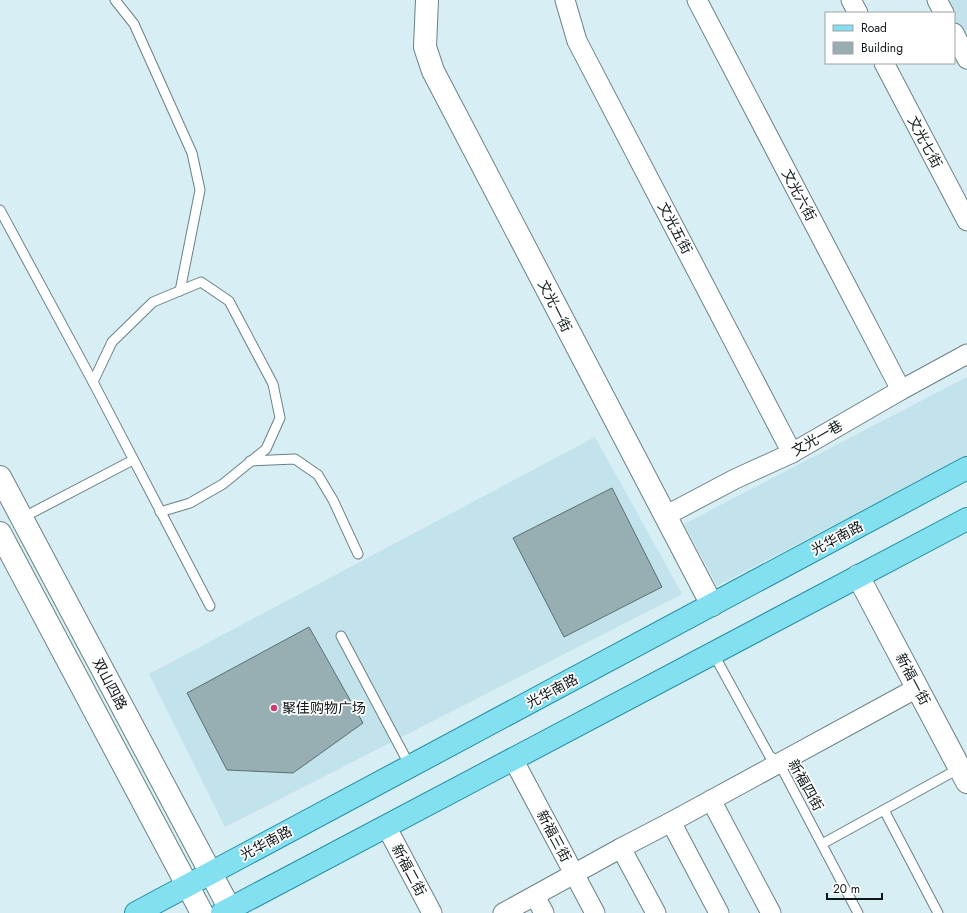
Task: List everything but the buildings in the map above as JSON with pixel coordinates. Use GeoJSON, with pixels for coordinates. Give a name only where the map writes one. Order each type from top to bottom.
{"type":"FeatureCollection","features":[{"type":"Feature","properties":{"kind":"main road","name":"光华南路"},"geometry":{"type":"LineString","coordinates":[[223,900],[410,766],[967,468]]}},
{"type":"Feature","properties":{"kind":"main road","name":"光华南路"},"geometry":{"type":"LineString","coordinates":[[136,913],[195,901],[223,900],[386,826],[967,519]]}},
{"type":"Feature","properties":{"kind":"street","name":"文光一街"},"geometry":{"type":"LineString","coordinates":[[427,0],[425,46],[432,70],[712,605]]}},
{"type":"Feature","properties":{"kind":"street","name":"文光五街"},"geometry":{"type":"LineString","coordinates":[[565,0],[577,41],[792,453]]}},
{"type":"Feature","properties":{"kind":"street","name":"文光六街"},"geometry":{"type":"LineString","coordinates":[[697,0],[901,390]]}},
{"type":"Feature","properties":{"kind":"street"},"geometry":{"type":"LineString","coordinates":[[851,0],[857,12]]}},
{"type":"Feature","properties":{"kind":"street"},"geometry":{"type":"LineString","coordinates":[[937,0],[943,12]]}},
{"type":"Feature","properties":{"kind":"street"},"geometry":{"type":"LineString","coordinates":[[955,35],[967,59]]}},
{"type":"Feature","properties":{"kind":"street","name":"文光七街"},"geometry":{"type":"LineString","coordinates":[[885,64],[967,221]]}},
{"type":"Feature","properties":{"kind":"street","name":"文光一巷"},"geometry":{"type":"LineString","coordinates":[[665,516],[735,479],[792,453],[967,354]]}},
{"type":"Feature","properties":{"kind":"street","name":"双山四路"},"geometry":{"type":"LineString","coordinates":[[0,477],[223,900]]}},
{"type":"Feature","properties":{"kind":"street","name":"双山四路"},"geometry":{"type":"LineString","coordinates":[[0,533],[195,901]]}},
{"type":"Feature","properties":{"kind":"street","name":"新福一街"},"geometry":{"type":"LineString","coordinates":[[858,576],[963,775]]}},
{"type":"Feature","properties":{"kind":"street"},"geometry":{"type":"LineString","coordinates":[[503,913],[918,688]]}},
{"type":"Feature","properties":{"kind":"street","name":"新福三街"},"geometry":{"type":"LineString","coordinates":[[512,760],[595,913]]}},
{"type":"Feature","properties":{"kind":"street"},"geometry":{"type":"LineString","coordinates":[[711,800],[771,913]]}},
{"type":"Feature","properties":{"kind":"street"},"geometry":{"type":"LineString","coordinates":[[671,822],[719,913]]}},
{"type":"Feature","properties":{"kind":"street","name":"新福二街"},"geometry":{"type":"LineString","coordinates":[[386,826],[432,913]]}},
{"type":"Feature","properties":{"kind":"street"},"geometry":{"type":"LineString","coordinates":[[621,848],[656,913]]}},
{"type":"Feature","properties":{"kind":"street"},"geometry":{"type":"LineString","coordinates":[[535,896],[544,913]]}},
{"type":"Feature","properties":{"kind":"lane"},"geometry":{"type":"LineString","coordinates":[[115,0],[134,24],[194,160],[200,190],[180,291]]}},
{"type":"Feature","properties":{"kind":"lane"},"geometry":{"type":"LineString","coordinates":[[0,210],[210,606]]}},
{"type":"Feature","properties":{"kind":"lane"},"geometry":{"type":"LineString","coordinates":[[92,382],[112,342],[153,302],[201,282],[229,301],[273,384],[280,418],[266,449],[223,484],[190,503],[160,512]]}},
{"type":"Feature","properties":{"kind":"lane"},"geometry":{"type":"LineString","coordinates":[[250,462],[295,459],[318,475],[333,500],[358,554]]}},
{"type":"Feature","properties":{"kind":"lane"},"geometry":{"type":"LineString","coordinates":[[22,518],[133,460]]}},
{"type":"Feature","properties":{"kind":"lane"},"geometry":{"type":"LineString","coordinates":[[341,636],[410,766]]}},
{"type":"Feature","properties":{"kind":"lane","name":"新福四街"},"geometry":{"type":"LineString","coordinates":[[713,653],[769,755],[779,763],[858,913]]}},
{"type":"Feature","properties":{"kind":"lane"},"geometry":{"type":"LineString","coordinates":[[822,844],[884,810],[963,775]]}},
{"type":"Feature","properties":{"kind":"lane"},"geometry":{"type":"LineString","coordinates":[[884,810],[938,913]]}},
{"type":"Feature","properties":{"kind":"shaded area"},"geometry":{"type":"Polygon","coordinates":[[[937,0],[967,0],[967,59],[955,35],[955,12],[943,12],[937,0]]]}},
{"type":"Feature","properties":{"kind":"shaded area"},"geometry":{"type":"Polygon","coordinates":[[[967,377],[967,456],[717,586],[684,524],[967,377]]]}},
{"type":"Feature","properties":{"kind":"shaded area"},"geometry":{"type":"Polygon","coordinates":[[[595,437],[682,594],[225,827],[149,674],[595,437]]]}},
{"type":"Feature","properties":{"kind":"place","name":"聚佳购物广场"},"geometry":{"type":"Point","coordinates":[274,708]}}]}
